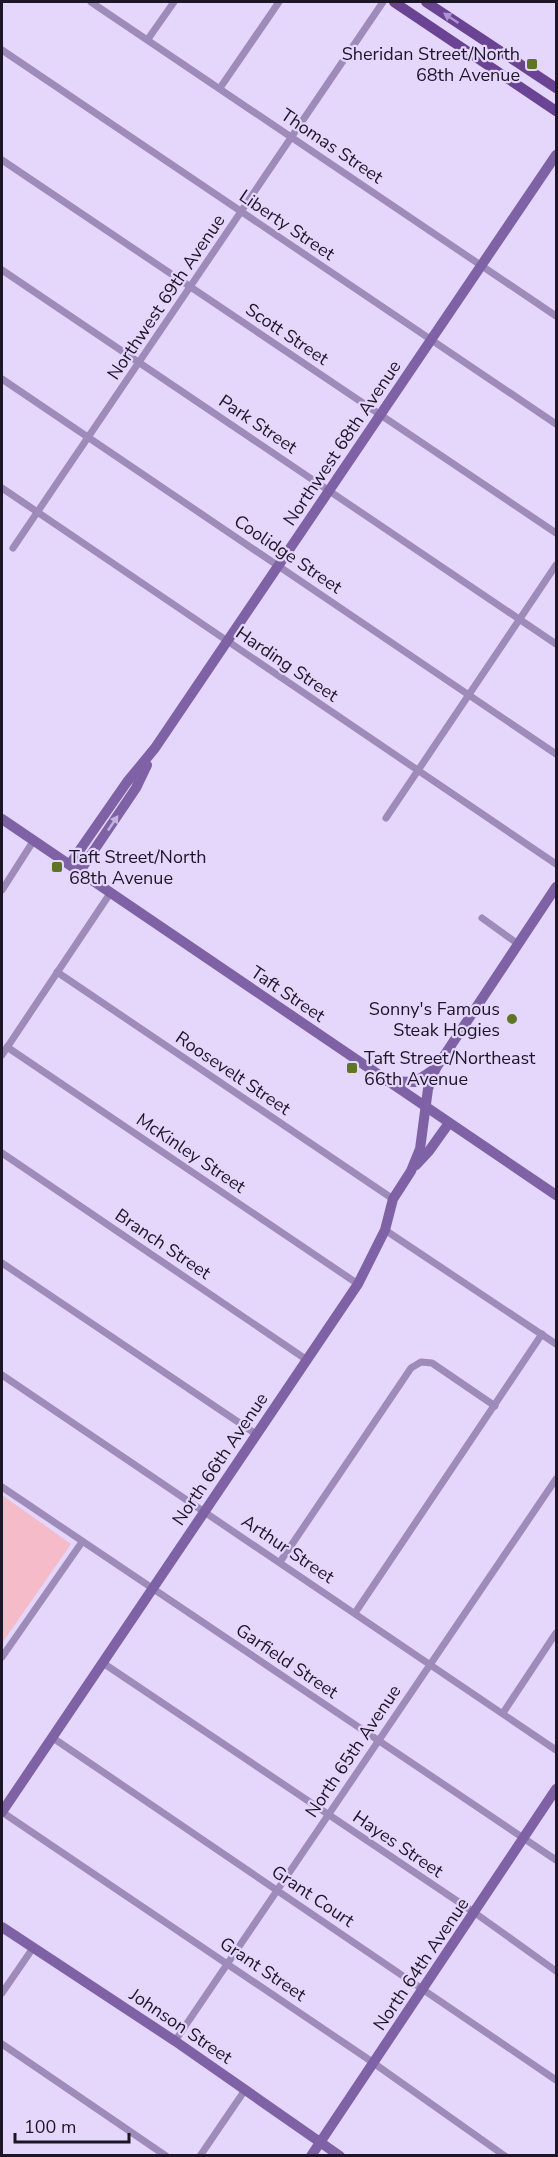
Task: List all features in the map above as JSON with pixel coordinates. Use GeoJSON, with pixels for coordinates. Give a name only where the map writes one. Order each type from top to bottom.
{"type":"FeatureCollection","features":[{"type":"Feature","properties":{"kind":"main road"},"geometry":{"type":"LineString","coordinates":[[394,2],[556,111]]}},
{"type":"Feature","properties":{"kind":"main road"},"geometry":{"type":"LineString","coordinates":[[426,2],[556,88]]}},
{"type":"Feature","properties":{"kind":"street","name":"Thomas Street"},"geometry":{"type":"LineString","coordinates":[[91,2],[556,314]]}},
{"type":"Feature","properties":{"kind":"street"},"geometry":{"type":"LineString","coordinates":[[147,39],[174,2]]}},
{"type":"Feature","properties":{"kind":"street"},"geometry":{"type":"LineString","coordinates":[[220,88],[279,2]]}},
{"type":"Feature","properties":{"kind":"street","name":"Northwest 69th Avenue"},"geometry":{"type":"LineString","coordinates":[[13,549],[383,2]]}},
{"type":"Feature","properties":{"kind":"street","name":"Liberty Street"},"geometry":{"type":"LineString","coordinates":[[2,50],[556,424]]}},
{"type":"Feature","properties":{"kind":"street","name":"Northwest 68th Avenue"},"geometry":{"type":"LineString","coordinates":[[70,864],[127,782],[155,748],[228,642],[556,155]]}},
{"type":"Feature","properties":{"kind":"street","name":"Scott Street"},"geometry":{"type":"LineString","coordinates":[[2,160],[556,533]]}},
{"type":"Feature","properties":{"kind":"street","name":"Park Street"},"geometry":{"type":"LineString","coordinates":[[2,270],[556,644]]}},
{"type":"Feature","properties":{"kind":"street","name":"Coolidge Street"},"geometry":{"type":"LineString","coordinates":[[2,379],[556,754]]}},
{"type":"Feature","properties":{"kind":"street","name":"Harding Street"},"geometry":{"type":"LineString","coordinates":[[2,488],[556,864]]}},
{"type":"Feature","properties":{"kind":"street"},"geometry":{"type":"LineString","coordinates":[[386,818],[556,566]]}},
{"type":"Feature","properties":{"kind":"street","name":"Northwest 68th Avenue"},"geometry":{"type":"LineString","coordinates":[[80,871],[136,788],[155,748]]}},
{"type":"Feature","properties":{"kind":"street","name":"Taft Street"},"geometry":{"type":"LineString","coordinates":[[2,819],[556,1195]]}},
{"type":"Feature","properties":{"kind":"street"},"geometry":{"type":"LineString","coordinates":[[2,890],[34,840]]}},
{"type":"Feature","properties":{"kind":"street"},"geometry":{"type":"LineString","coordinates":[[387,1081],[416,1082],[436,1068],[556,887]]}},
{"type":"Feature","properties":{"kind":"street"},"geometry":{"type":"LineString","coordinates":[[2,1055],[111,892]]}},
{"type":"Feature","properties":{"kind":"street"},"geometry":{"type":"LineString","coordinates":[[482,918],[518,944]]}},
{"type":"Feature","properties":{"kind":"street","name":"Roosevelt Street"},"geometry":{"type":"LineString","coordinates":[[57,972],[393,1199]]}},
{"type":"Feature","properties":{"kind":"street","name":"McKinley Street"},"geometry":{"type":"LineString","coordinates":[[7,1047],[358,1284]]}},
{"type":"Feature","properties":{"kind":"street","name":"North 66th Avenue"},"geometry":{"type":"LineString","coordinates":[[2,1812],[358,1284],[385,1230],[393,1199],[411,1171],[420,1149],[428,1089],[436,1068]]}},
{"type":"Feature","properties":{"kind":"street"},"geometry":{"type":"LineString","coordinates":[[411,1171],[429,1151],[448,1123]]}},
{"type":"Feature","properties":{"kind":"street","name":"Branch Street"},"geometry":{"type":"LineString","coordinates":[[2,1153],[307,1360]]}},
{"type":"Feature","properties":{"kind":"street"},"geometry":{"type":"LineString","coordinates":[[385,1230],[556,1344]]}},
{"type":"Feature","properties":{"kind":"street"},"geometry":{"type":"LineString","coordinates":[[2,1263],[256,1434]]}},
{"type":"Feature","properties":{"kind":"street"},"geometry":{"type":"LineString","coordinates":[[355,1612],[542,1334]]}},
{"type":"Feature","properties":{"kind":"street"},"geometry":{"type":"LineString","coordinates":[[280,1562],[411,1368],[421,1362],[432,1363],[495,1407]]}},
{"type":"Feature","properties":{"kind":"street","name":"Arthur Street"},"geometry":{"type":"LineString","coordinates":[[2,1376],[204,1510],[556,1750]]}},
{"type":"Feature","properties":{"kind":"street","name":"North 65th Avenue"},"geometry":{"type":"LineString","coordinates":[[174,2041],[556,1479]]}},
{"type":"Feature","properties":{"kind":"street","name":"Garfield Street"},"geometry":{"type":"LineString","coordinates":[[2,1487],[556,1860]]}},
{"type":"Feature","properties":{"kind":"street"},"geometry":{"type":"LineString","coordinates":[[2,1657],[82,1542]]}},
{"type":"Feature","properties":{"kind":"street"},"geometry":{"type":"LineString","coordinates":[[503,1713],[556,1633]]}},
{"type":"Feature","properties":{"kind":"street","name":"Hayes Street"},"geometry":{"type":"LineString","coordinates":[[103,1663],[475,1913],[556,1971]]}},
{"type":"Feature","properties":{"kind":"street","name":"Grant Court"},"geometry":{"type":"LineString","coordinates":[[53,1738],[556,2080]]}},
{"type":"Feature","properties":{"kind":"street","name":"North 64th Avenue"},"geometry":{"type":"LineString","coordinates":[[311,2156],[556,1789]]}},
{"type":"Feature","properties":{"kind":"street","name":"Grant Street"},"geometry":{"type":"LineString","coordinates":[[2,1812],[373,2062],[505,2156]]}},
{"type":"Feature","properties":{"kind":"street","name":"Johnson Street"},"geometry":{"type":"LineString","coordinates":[[2,1927],[174,2041],[340,2156]]}},
{"type":"Feature","properties":{"kind":"street"},"geometry":{"type":"LineString","coordinates":[[2,1994],[33,1948]]}},
{"type":"Feature","properties":{"kind":"street"},"geometry":{"type":"LineString","coordinates":[[2,2044],[166,2156]]}},
{"type":"Feature","properties":{"kind":"street"},"geometry":{"type":"LineString","coordinates":[[200,2156],[245,2090]]}},
{"type":"Feature","properties":{"kind":"shaded area"},"geometry":{"type":"Polygon","coordinates":[[[2,1495],[71,1544],[2,1643],[2,1495]]]}},
{"type":"Feature","properties":{"kind":"place","name":"Sheridan Street/North 68th Avenue"},"geometry":{"type":"Point","coordinates":[532,64]}},
{"type":"Feature","properties":{"kind":"place","name":"Taft Street/North 68th Avenue"},"geometry":{"type":"Point","coordinates":[57,867]}},
{"type":"Feature","properties":{"kind":"place","name":"Sonny's Famous Steak Hogies"},"geometry":{"type":"Point","coordinates":[512,1019]}},
{"type":"Feature","properties":{"kind":"place","name":"Taft Street/Northeast 66th Avenue"},"geometry":{"type":"Point","coordinates":[352,1068]}}]}
